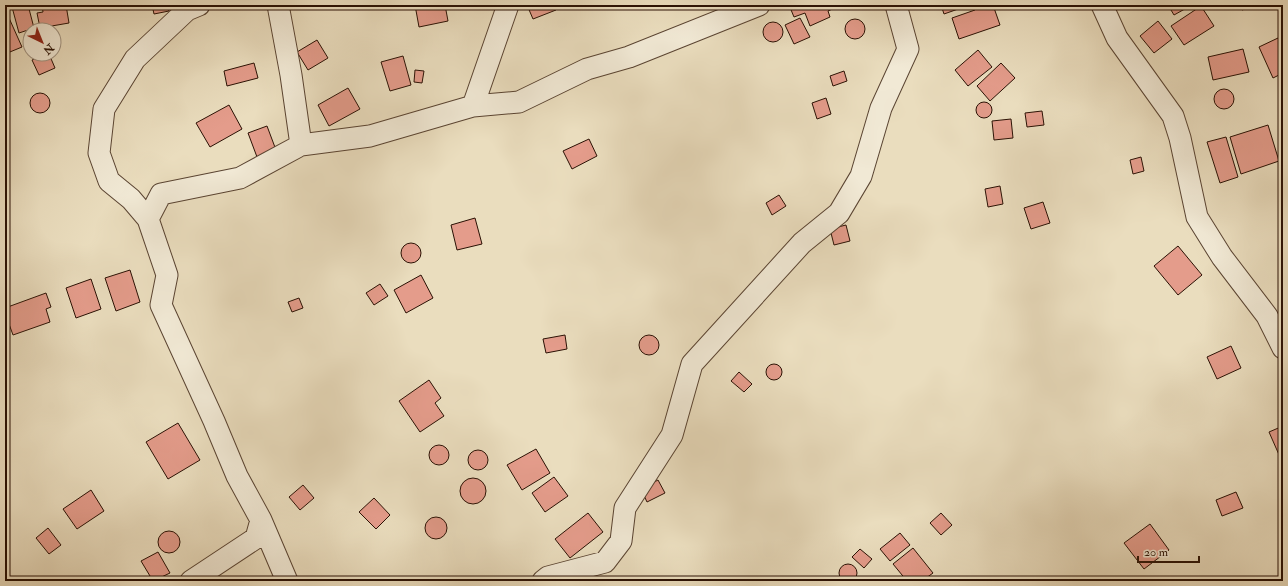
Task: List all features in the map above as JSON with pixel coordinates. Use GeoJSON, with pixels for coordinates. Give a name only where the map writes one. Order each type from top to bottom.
{"type":"FeatureCollection","features":[{"type":"Feature","properties":{"kind":"street"},"geometry":{"type":"LineString","coordinates":[[199,5],[187,10],[135,59],[104,109],[99,153],[109,182],[131,199],[148,219],[167,275],[161,305],[214,420],[237,476],[261,520],[287,581]]}},
{"type":"Feature","properties":{"kind":"street"},"geometry":{"type":"LineString","coordinates":[[278,5],[291,75],[301,145]]}},
{"type":"Feature","properties":{"kind":"street"},"geometry":{"type":"LineString","coordinates":[[473,106],[508,5]]}},
{"type":"Feature","properties":{"kind":"street"},"geometry":{"type":"LineString","coordinates":[[148,219],[161,194],[240,178],[301,145],[370,136],[473,106],[519,102],[588,69],[629,57],[759,5]]}},
{"type":"Feature","properties":{"kind":"street"},"geometry":{"type":"LineString","coordinates":[[543,581],[548,576],[605,562],[621,541],[625,508],[672,435],[692,364],[802,243],[839,213],[861,176],[881,108],[908,49],[896,5]]}},
{"type":"Feature","properties":{"kind":"street"},"geometry":{"type":"LineString","coordinates":[[1102,5],[1117,38],[1173,116],[1180,138],[1197,218],[1222,257],[1267,316],[1283,348]]}},
{"type":"Feature","properties":{"kind":"street"},"geometry":{"type":"LineString","coordinates":[[191,581],[256,538],[261,520]]}},
{"type":"Feature","properties":{"kind":"building"},"geometry":{"type":"Polygon","coordinates":[[[28,5],[32,22],[22,22],[22,32],[19,33],[12,7],[28,5]]]}},
{"type":"Feature","properties":{"kind":"building"},"geometry":{"type":"Polygon","coordinates":[[[42,5],[66,5],[69,23],[62,24],[62,22],[39,22],[37,13],[43,12],[42,5]]]}},
{"type":"Feature","properties":{"kind":"building"},"geometry":{"type":"Polygon","coordinates":[[[152,5],[168,5],[169,11],[154,14],[152,5]]]}},
{"type":"Feature","properties":{"kind":"building"},"geometry":{"type":"Polygon","coordinates":[[[415,5],[445,5],[448,21],[419,27],[415,5]]]}},
{"type":"Feature","properties":{"kind":"building"},"geometry":{"type":"Polygon","coordinates":[[[527,5],[554,5],[556,10],[533,19],[527,5]]]}},
{"type":"Feature","properties":{"kind":"building"},"geometry":{"type":"Polygon","coordinates":[[[789,5],[841,5],[828,11],[830,17],[810,26],[805,13],[794,17],[789,5]]]}},
{"type":"Feature","properties":{"kind":"building"},"geometry":{"type":"Polygon","coordinates":[[[941,5],[960,5],[961,8],[944,14],[941,5]]]}},
{"type":"Feature","properties":{"kind":"building"},"geometry":{"type":"Polygon","coordinates":[[[973,5],[993,5],[1000,25],[959,39],[952,18],[975,10],[973,5]]]}},
{"type":"Feature","properties":{"kind":"building"},"geometry":{"type":"Polygon","coordinates":[[[1168,5],[1192,5],[1174,15],[1168,5]]]}},
{"type":"Feature","properties":{"kind":"building"},"geometry":{"type":"Polygon","coordinates":[[[1241,5],[1258,5],[1242,10],[1241,5]]]}},
{"type":"Feature","properties":{"kind":"building"},"geometry":{"type":"Polygon","coordinates":[[[1201,6],[1214,26],[1184,45],[1171,26],[1201,6]]]}},
{"type":"Feature","properties":{"kind":"building"},"geometry":{"type":"Polygon","coordinates":[[[5,9],[22,47],[5,54],[5,9]]]}},
{"type":"Feature","properties":{"kind":"building"},"geometry":{"type":"Polygon","coordinates":[[[800,18],[810,37],[794,44],[785,25],[800,18]]]}},
{"type":"Feature","properties":{"kind":"building"},"geometry":{"type":"Polygon","coordinates":[[[851,19],[859,19],[865,25],[865,33],[859,39],[851,39],[845,33],[845,25],[851,19]]]}},
{"type":"Feature","properties":{"kind":"building"},"geometry":{"type":"Polygon","coordinates":[[[1158,21],[1172,39],[1154,53],[1140,36],[1158,21]]]}},
{"type":"Feature","properties":{"kind":"building"},"geometry":{"type":"Polygon","coordinates":[[[773,22],[780,25],[783,32],[780,39],[773,42],[766,39],[763,32],[766,25],[773,22]]]}},
{"type":"Feature","properties":{"kind":"building"},"geometry":{"type":"Polygon","coordinates":[[[1278,38],[1283,49],[1283,73],[1273,78],[1259,47],[1278,38]]]}},
{"type":"Feature","properties":{"kind":"building"},"geometry":{"type":"Polygon","coordinates":[[[317,40],[328,58],[308,70],[297,52],[317,40]]]}},
{"type":"Feature","properties":{"kind":"building"},"geometry":{"type":"Polygon","coordinates":[[[1243,49],[1249,72],[1213,80],[1208,57],[1243,49]]]}},
{"type":"Feature","properties":{"kind":"building"},"geometry":{"type":"Polygon","coordinates":[[[978,50],[992,67],[968,86],[955,70],[978,50]]]}},
{"type":"Feature","properties":{"kind":"building"},"geometry":{"type":"Polygon","coordinates":[[[403,56],[411,85],[390,91],[381,62],[403,56]]]}},
{"type":"Feature","properties":{"kind":"building"},"geometry":{"type":"Polygon","coordinates":[[[33,62],[52,62],[55,68],[39,75],[33,62]]]}},
{"type":"Feature","properties":{"kind":"building"},"geometry":{"type":"Polygon","coordinates":[[[254,63],[258,78],[227,86],[224,71],[254,63]]]}},
{"type":"Feature","properties":{"kind":"building"},"geometry":{"type":"Polygon","coordinates":[[[1001,63],[1015,78],[990,101],[977,86],[1001,63]]]}},
{"type":"Feature","properties":{"kind":"building"},"geometry":{"type":"Polygon","coordinates":[[[415,70],[424,71],[422,83],[414,82],[415,70]]]}},
{"type":"Feature","properties":{"kind":"building"},"geometry":{"type":"Polygon","coordinates":[[[844,71],[847,81],[833,86],[830,76],[844,71]]]}},
{"type":"Feature","properties":{"kind":"building"},"geometry":{"type":"Polygon","coordinates":[[[348,88],[360,109],[329,126],[318,105],[348,88]]]}},
{"type":"Feature","properties":{"kind":"building"},"geometry":{"type":"Polygon","coordinates":[[[1224,89],[1231,92],[1234,99],[1231,106],[1224,109],[1217,106],[1214,99],[1217,92],[1224,89]]]}},
{"type":"Feature","properties":{"kind":"building"},"geometry":{"type":"Polygon","coordinates":[[[40,93],[47,96],[50,103],[47,110],[40,113],[33,110],[30,103],[33,96],[40,93]]]}},
{"type":"Feature","properties":{"kind":"building"},"geometry":{"type":"Polygon","coordinates":[[[826,98],[831,114],[817,119],[812,103],[826,98]]]}},
{"type":"Feature","properties":{"kind":"building"},"geometry":{"type":"Polygon","coordinates":[[[981,102],[987,102],[992,107],[990,116],[987,118],[981,118],[976,113],[976,107],[981,102]]]}},
{"type":"Feature","properties":{"kind":"building"},"geometry":{"type":"Polygon","coordinates":[[[229,105],[242,129],[210,147],[196,123],[229,105]]]}},
{"type":"Feature","properties":{"kind":"building"},"geometry":{"type":"Polygon","coordinates":[[[1042,111],[1044,125],[1027,127],[1025,113],[1042,111]]]}},
{"type":"Feature","properties":{"kind":"building"},"geometry":{"type":"Polygon","coordinates":[[[1011,119],[1013,138],[994,140],[992,121],[1011,119]]]}},
{"type":"Feature","properties":{"kind":"building"},"geometry":{"type":"Polygon","coordinates":[[[1268,125],[1279,161],[1241,174],[1230,137],[1268,125]]]}},
{"type":"Feature","properties":{"kind":"building"},"geometry":{"type":"Polygon","coordinates":[[[267,126],[276,150],[257,157],[248,133],[267,126]]]}},
{"type":"Feature","properties":{"kind":"building"},"geometry":{"type":"Polygon","coordinates":[[[1226,137],[1238,177],[1220,183],[1207,142],[1226,137]]]}},
{"type":"Feature","properties":{"kind":"building"},"geometry":{"type":"Polygon","coordinates":[[[589,139],[597,156],[572,169],[563,151],[589,139]]]}},
{"type":"Feature","properties":{"kind":"building"},"geometry":{"type":"Polygon","coordinates":[[[1141,157],[1144,171],[1133,174],[1130,160],[1141,157]]]}},
{"type":"Feature","properties":{"kind":"building"},"geometry":{"type":"Polygon","coordinates":[[[5,185],[9,215],[5,215],[5,185]]]}},
{"type":"Feature","properties":{"kind":"building"},"geometry":{"type":"Polygon","coordinates":[[[1000,186],[1003,204],[988,207],[985,189],[1000,186]]]}},
{"type":"Feature","properties":{"kind":"building"},"geometry":{"type":"Polygon","coordinates":[[[779,195],[786,206],[772,215],[766,203],[779,195]]]}},
{"type":"Feature","properties":{"kind":"building"},"geometry":{"type":"Polygon","coordinates":[[[1043,202],[1050,223],[1031,229],[1024,208],[1043,202]]]}},
{"type":"Feature","properties":{"kind":"building"},"geometry":{"type":"Polygon","coordinates":[[[475,218],[482,244],[457,250],[451,225],[475,218]]]}},
{"type":"Feature","properties":{"kind":"building"},"geometry":{"type":"Polygon","coordinates":[[[846,225],[850,241],[834,245],[830,229],[846,225]]]}},
{"type":"Feature","properties":{"kind":"building"},"geometry":{"type":"Polygon","coordinates":[[[407,243],[415,243],[421,249],[421,257],[415,263],[407,263],[401,257],[401,249],[407,243]]]}},
{"type":"Feature","properties":{"kind":"building"},"geometry":{"type":"Polygon","coordinates":[[[1178,246],[1202,275],[1178,295],[1154,266],[1178,246]]]}},
{"type":"Feature","properties":{"kind":"building"},"geometry":{"type":"Polygon","coordinates":[[[130,270],[140,302],[116,311],[105,278],[130,270]]]}},
{"type":"Feature","properties":{"kind":"building"},"geometry":{"type":"Polygon","coordinates":[[[421,275],[433,298],[406,313],[394,290],[421,275]]]}},
{"type":"Feature","properties":{"kind":"building"},"geometry":{"type":"Polygon","coordinates":[[[91,279],[101,309],[76,318],[66,288],[91,279]]]}},
{"type":"Feature","properties":{"kind":"building"},"geometry":{"type":"Polygon","coordinates":[[[380,284],[388,296],[374,305],[366,293],[380,284]]]}},
{"type":"Feature","properties":{"kind":"building"},"geometry":{"type":"Polygon","coordinates":[[[46,293],[51,307],[46,309],[50,322],[13,335],[5,313],[5,308],[46,293]]]}},
{"type":"Feature","properties":{"kind":"building"},"geometry":{"type":"Polygon","coordinates":[[[299,298],[303,308],[292,312],[288,302],[299,298]]]}},
{"type":"Feature","properties":{"kind":"building"},"geometry":{"type":"Polygon","coordinates":[[[565,335],[567,349],[546,353],[543,339],[565,335]]]}},
{"type":"Feature","properties":{"kind":"building"},"geometry":{"type":"Polygon","coordinates":[[[649,335],[656,338],[659,345],[656,352],[649,355],[642,352],[639,345],[642,338],[649,335]]]}},
{"type":"Feature","properties":{"kind":"building"},"geometry":{"type":"Polygon","coordinates":[[[1231,346],[1241,368],[1217,379],[1207,357],[1231,346]]]}},
{"type":"Feature","properties":{"kind":"building"},"geometry":{"type":"Polygon","coordinates":[[[774,364],[781,369],[782,372],[777,379],[774,380],[767,375],[766,372],[771,365],[774,364]]]}},
{"type":"Feature","properties":{"kind":"building"},"geometry":{"type":"Polygon","coordinates":[[[739,372],[752,384],[744,392],[731,381],[739,372]]]}},
{"type":"Feature","properties":{"kind":"building"},"geometry":{"type":"Polygon","coordinates":[[[429,380],[441,398],[435,403],[444,416],[420,432],[399,401],[429,380]]]}},
{"type":"Feature","properties":{"kind":"building"},"geometry":{"type":"Polygon","coordinates":[[[178,423],[200,460],[168,479],[146,442],[178,423]]]}},
{"type":"Feature","properties":{"kind":"building"},"geometry":{"type":"Polygon","coordinates":[[[1283,426],[1283,456],[1280,457],[1269,432],[1283,426]]]}},
{"type":"Feature","properties":{"kind":"building"},"geometry":{"type":"Polygon","coordinates":[[[439,445],[446,448],[449,455],[446,462],[439,465],[432,462],[429,455],[432,448],[439,445]]]}},
{"type":"Feature","properties":{"kind":"building"},"geometry":{"type":"Polygon","coordinates":[[[536,449],[550,473],[522,490],[507,465],[536,449]]]}},
{"type":"Feature","properties":{"kind":"building"},"geometry":{"type":"Polygon","coordinates":[[[478,450],[485,453],[488,460],[485,467],[478,470],[471,467],[468,460],[471,453],[478,450]]]}},
{"type":"Feature","properties":{"kind":"building"},"geometry":{"type":"Polygon","coordinates":[[[554,477],[568,496],[545,512],[532,493],[554,477]]]}},
{"type":"Feature","properties":{"kind":"building"},"geometry":{"type":"Polygon","coordinates":[[[473,478],[482,482],[486,491],[482,500],[473,504],[464,500],[460,491],[464,482],[473,478]]]}},
{"type":"Feature","properties":{"kind":"building"},"geometry":{"type":"Polygon","coordinates":[[[658,480],[665,493],[647,502],[641,489],[658,480]]]}},
{"type":"Feature","properties":{"kind":"building"},"geometry":{"type":"Polygon","coordinates":[[[303,485],[314,498],[300,510],[289,497],[303,485]]]}},
{"type":"Feature","properties":{"kind":"building"},"geometry":{"type":"Polygon","coordinates":[[[91,490],[104,511],[77,529],[63,509],[91,490]]]}},
{"type":"Feature","properties":{"kind":"building"},"geometry":{"type":"Polygon","coordinates":[[[1236,492],[1243,508],[1222,516],[1216,500],[1236,492]]]}},
{"type":"Feature","properties":{"kind":"building"},"geometry":{"type":"Polygon","coordinates":[[[374,498],[390,515],[376,529],[359,512],[374,498]]]}},
{"type":"Feature","properties":{"kind":"building"},"geometry":{"type":"Polygon","coordinates":[[[588,513],[603,532],[570,558],[555,539],[588,513]]]}},
{"type":"Feature","properties":{"kind":"building"},"geometry":{"type":"Polygon","coordinates":[[[941,513],[952,525],[941,535],[930,523],[941,513]]]}},
{"type":"Feature","properties":{"kind":"building"},"geometry":{"type":"Polygon","coordinates":[[[436,517],[444,520],[447,528],[444,536],[436,539],[428,536],[425,528],[428,520],[436,517]]]}},
{"type":"Feature","properties":{"kind":"building"},"geometry":{"type":"Polygon","coordinates":[[[1150,524],[1169,550],[1144,569],[1124,543],[1150,524]]]}},
{"type":"Feature","properties":{"kind":"building"},"geometry":{"type":"Polygon","coordinates":[[[48,528],[61,545],[49,554],[36,538],[48,528]]]}},
{"type":"Feature","properties":{"kind":"building"},"geometry":{"type":"Polygon","coordinates":[[[169,531],[177,534],[180,542],[177,550],[169,553],[161,550],[158,542],[161,534],[169,531]]]}},
{"type":"Feature","properties":{"kind":"building"},"geometry":{"type":"Polygon","coordinates":[[[900,533],[910,545],[890,561],[880,549],[900,533]]]}},
{"type":"Feature","properties":{"kind":"building"},"geometry":{"type":"Polygon","coordinates":[[[913,548],[933,573],[922,581],[907,581],[893,564],[913,548]]]}},
{"type":"Feature","properties":{"kind":"building"},"geometry":{"type":"Polygon","coordinates":[[[860,549],[872,559],[864,568],[852,557],[860,549]]]}},
{"type":"Feature","properties":{"kind":"building"},"geometry":{"type":"Polygon","coordinates":[[[158,552],[170,573],[153,581],[141,561],[158,552]]]}},
{"type":"Feature","properties":{"kind":"building"},"geometry":{"type":"Polygon","coordinates":[[[844,564],[852,564],[857,569],[855,580],[852,582],[844,582],[839,577],[839,569],[844,564]]]}},
{"type":"Feature","properties":{"kind":"building"},"geometry":{"type":"Polygon","coordinates":[[[415,578],[421,581],[408,581],[410,579],[415,578]]]}}]}
